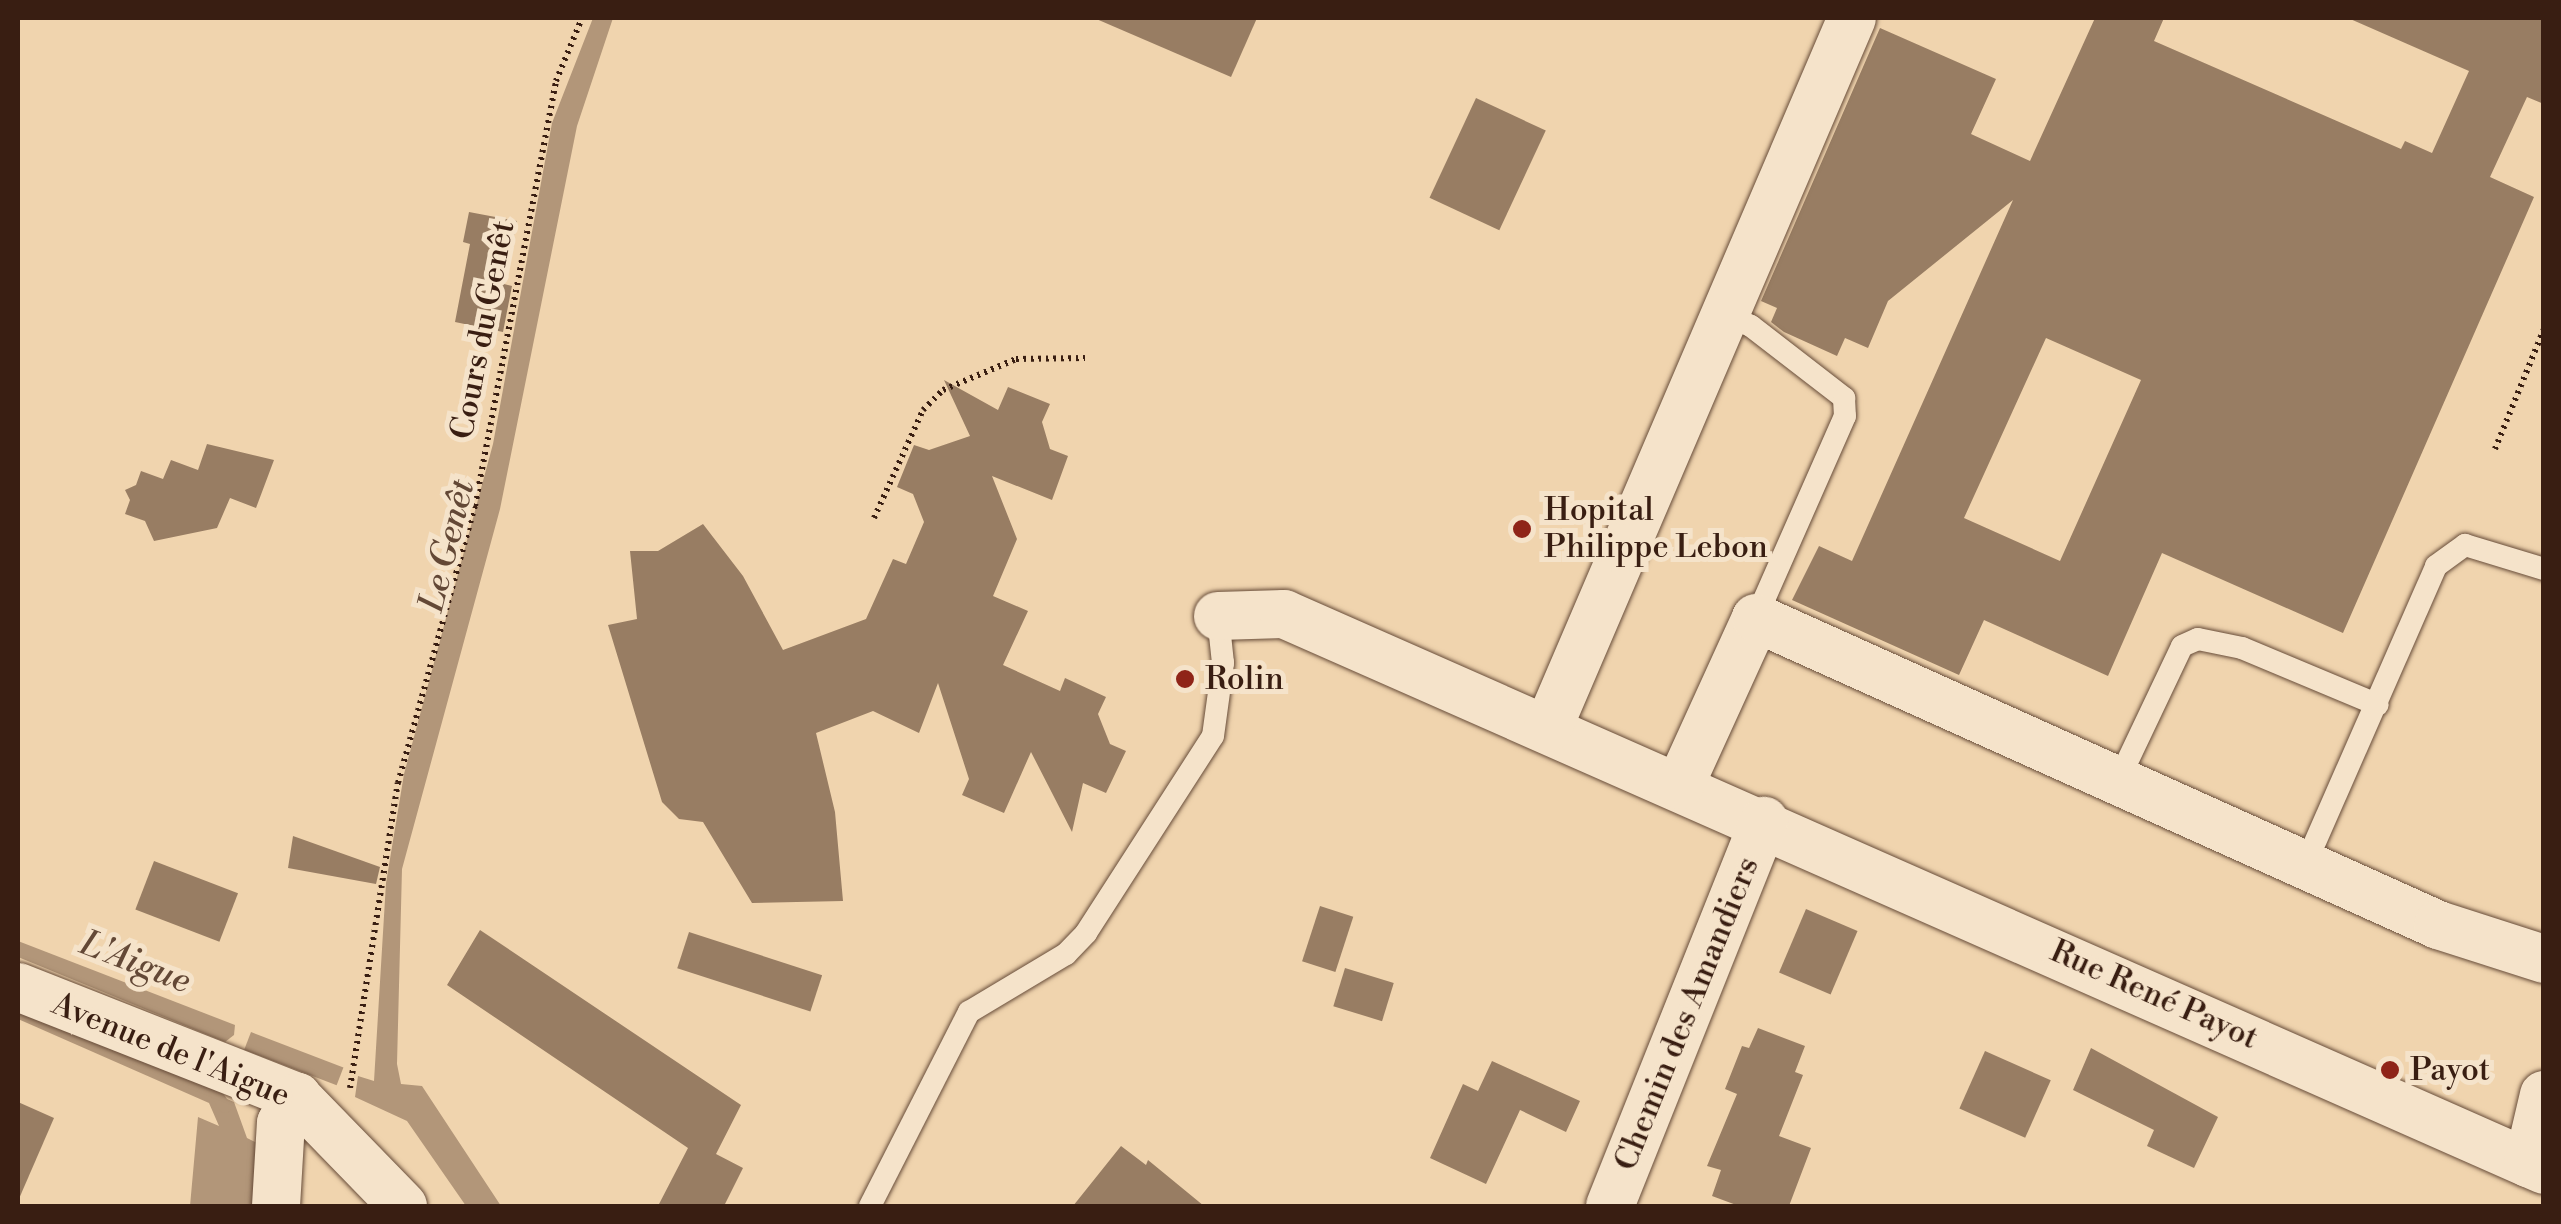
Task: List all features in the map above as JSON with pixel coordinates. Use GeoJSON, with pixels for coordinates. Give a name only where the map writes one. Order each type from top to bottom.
{"type":"FeatureCollection","features":[{"type":"Feature","properties":{"kind":"street"},"geometry":{"type":"LineString","coordinates":[[1548,728],[1721,312],[1852,18]]}},
{"type":"Feature","properties":{"kind":"street","name":"Rue René Payot"},"geometry":{"type":"LineString","coordinates":[[1218,616],[1284,614],[1764,821],[2536,1166]]}},
{"type":"Feature","properties":{"kind":"street"},"geometry":{"type":"LineString","coordinates":[[1680,785],[1756,618],[2438,925],[2544,959]]}},
{"type":"Feature","properties":{"kind":"street","name":"Chemin des Amandiers"},"geometry":{"type":"LineString","coordinates":[[1610,1206],[1764,821]]}},
{"type":"Feature","properties":{"kind":"street","name":"Avenue de l'Aigue"},"geometry":{"type":"LineString","coordinates":[[18,987],[297,1098],[393,1202]]}},
{"type":"Feature","properties":{"kind":"street"},"geometry":{"type":"LineString","coordinates":[[2536,1166],[2544,1094]]}},
{"type":"Feature","properties":{"kind":"street"},"geometry":{"type":"LineString","coordinates":[[276,1206],[281,1123],[297,1098]]}},
{"type":"Feature","properties":{"kind":"lane"},"geometry":{"type":"LineString","coordinates":[[1721,312],[1751,326],[1844,398],[1844,416],[1756,618]]}},
{"type":"Feature","properties":{"kind":"lane"},"geometry":{"type":"LineString","coordinates":[[2304,865],[2446,554],[2465,545],[2544,569]]}},
{"type":"Feature","properties":{"kind":"lane"},"geometry":{"type":"LineString","coordinates":[[870,1206],[969,1012],[1066,954],[1086,933],[1213,736],[1223,663],[1218,616]]}},
{"type":"Feature","properties":{"kind":"lane"},"geometry":{"type":"LineString","coordinates":[[2118,781],[2182,646],[2198,639],[2242,648],[2378,705]]}},
{"type":"Feature","properties":{"kind":"path","name":"Cours du Genêt"},"geometry":{"type":"LineString","coordinates":[[349,1095],[398,782],[475,506],[556,80],[582,18]]}},
{"type":"Feature","properties":{"kind":"path"},"geometry":{"type":"LineString","coordinates":[[2495,448],[2544,328]]}},
{"type":"Feature","properties":{"kind":"path"},"geometry":{"type":"LineString","coordinates":[[874,518],[923,410],[942,390],[1016,359],[1085,358]]}},
{"type":"Feature","properties":{"kind":"shaded area"},"geometry":{"type":"Polygon","coordinates":[[[593,18],[613,18],[577,126],[500,509],[402,869],[397,1064],[401,1084],[422,1086],[501,1206],[466,1206],[407,1121],[355,1097],[358,1076],[374,1081],[386,883],[404,774],[493,444],[552,123],[593,18]]]}},
{"type":"Feature","properties":{"kind":"shaded area"},"geometry":{"type":"Polygon","coordinates":[[[18,941],[235,1025],[234,1035],[225,1042],[18,957],[18,941]]]}},
{"type":"Feature","properties":{"kind":"shaded area"},"geometry":{"type":"Polygon","coordinates":[[[18,1008],[234,1102],[247,1138],[263,1146],[258,1206],[190,1206],[198,1117],[219,1126],[209,1103],[18,1019],[18,1008]]]}},
{"type":"Feature","properties":{"kind":"shaded area"},"geometry":{"type":"Polygon","coordinates":[[[251,1032],[343,1067],[337,1085],[244,1050],[251,1032]]]}},
{"type":"Feature","properties":{"kind":"building"},"geometry":{"type":"Polygon","coordinates":[[[1094,18],[1257,18],[1231,77],[1094,18]]]}},
{"type":"Feature","properties":{"kind":"building"},"geometry":{"type":"Polygon","coordinates":[[[2095,18],[2164,18],[2154,41],[2401,149],[2405,141],[2432,153],[2469,71],[2348,18],[2544,18],[2544,104],[2527,97],[2490,177],[2534,197],[2343,633],[2162,553],[2108,676],[1984,620],[1959,675],[1792,600],[1819,546],[1852,561],[2013,200],[1888,301],[1868,348],[1845,338],[1837,356],[1771,322],[1777,308],[1761,301],[1880,28],[1996,79],[1971,134],[2030,161],[2095,18]],[[2046,338],[1964,518],[2060,561],[2141,380],[2046,338]]]}},
{"type":"Feature","properties":{"kind":"building"},"geometry":{"type":"Polygon","coordinates":[[[1476,98],[1546,131],[1499,230],[1430,198],[1476,98]]]}},
{"type":"Feature","properties":{"kind":"building"},"geometry":{"type":"Polygon","coordinates":[[[469,212],[517,221],[504,284],[512,286],[503,332],[455,322],[470,244],[463,242],[469,212]]]}},
{"type":"Feature","properties":{"kind":"building"},"geometry":{"type":"Polygon","coordinates":[[[944,380],[998,410],[1008,387],[1050,404],[1042,422],[1050,449],[1068,456],[1052,500],[992,476],[1017,539],[993,596],[1028,611],[1003,665],[1060,691],[1065,678],[1106,697],[1098,714],[1110,744],[1126,751],[1106,793],[1083,783],[1072,832],[1031,752],[1004,813],[962,795],[969,779],[938,683],[919,733],[873,711],[816,733],[835,812],[843,901],[752,903],[703,822],[679,819],[662,802],[608,625],[637,619],[630,551],[658,551],[703,524],[743,576],[783,650],[866,619],[893,559],[906,564],[924,522],[913,494],[897,487],[914,445],[929,450],[970,436],[944,380]]]}},
{"type":"Feature","properties":{"kind":"building"},"geometry":{"type":"Polygon","coordinates":[[[207,444],[274,460],[256,508],[230,498],[217,528],[154,541],[145,521],[125,514],[130,500],[125,490],[136,485],[141,471],[163,479],[171,460],[198,470],[207,444]]]}},
{"type":"Feature","properties":{"kind":"building"},"geometry":{"type":"Polygon","coordinates":[[[293,836],[380,867],[376,884],[288,868],[293,836]]]}},
{"type":"Feature","properties":{"kind":"building"},"geometry":{"type":"Polygon","coordinates":[[[154,861],[238,893],[219,942],[135,910],[154,861]]]}},
{"type":"Feature","properties":{"kind":"building"},"geometry":{"type":"Polygon","coordinates":[[[1320,906],[1353,917],[1335,972],[1302,961],[1320,906]]]}},
{"type":"Feature","properties":{"kind":"building"},"geometry":{"type":"Polygon","coordinates":[[[1806,909],[1858,931],[1831,994],[1779,973],[1806,909]]]}},
{"type":"Feature","properties":{"kind":"building"},"geometry":{"type":"Polygon","coordinates":[[[480,930],[741,1105],[716,1154],[743,1168],[724,1206],[658,1206],[688,1148],[447,985],[480,930]]]}},
{"type":"Feature","properties":{"kind":"building"},"geometry":{"type":"Polygon","coordinates":[[[689,932],[822,975],[810,1011],[677,968],[689,932]]]}},
{"type":"Feature","properties":{"kind":"building"},"geometry":{"type":"Polygon","coordinates":[[[1345,968],[1394,983],[1382,1021],[1333,1006],[1345,968]]]}},
{"type":"Feature","properties":{"kind":"building"},"geometry":{"type":"Polygon","coordinates":[[[1758,1028],[1805,1046],[1795,1072],[1803,1075],[1779,1136],[1811,1148],[1789,1206],[1739,1206],[1712,1196],[1721,1170],[1707,1166],[1737,1094],[1725,1089],[1742,1046],[1749,1048],[1758,1028]]]}},
{"type":"Feature","properties":{"kind":"building"},"geometry":{"type":"Polygon","coordinates":[[[2091,1048],[2218,1117],[2194,1168],[2147,1146],[2154,1130],[2073,1090],[2091,1048]]]}},
{"type":"Feature","properties":{"kind":"building"},"geometry":{"type":"Polygon","coordinates":[[[1985,1051],[2051,1080],[2025,1138],[1959,1109],[1985,1051]]]}},
{"type":"Feature","properties":{"kind":"building"},"geometry":{"type":"Polygon","coordinates":[[[1492,1061],[1580,1101],[1566,1132],[1520,1110],[1486,1184],[1430,1158],[1463,1084],[1478,1091],[1492,1061]]]}},
{"type":"Feature","properties":{"kind":"building"},"geometry":{"type":"Polygon","coordinates":[[[18,1102],[54,1118],[18,1201],[18,1102]]]}},
{"type":"Feature","properties":{"kind":"building"},"geometry":{"type":"Polygon","coordinates":[[[1121,1146],[1146,1165],[1148,1160],[1204,1206],[1073,1206],[1121,1146]]]}},
{"type":"Feature","properties":{"kind":"waterway"},"geometry":{"type":"LineString","coordinates":[[135,1058],[215,1092],[225,1107]]}},
{"type":"Feature","properties":{"kind":"place","name":"Hopital Philippe Lebon"},"geometry":{"type":"Point","coordinates":[1522,529]}},
{"type":"Feature","properties":{"kind":"place","name":"Rolin"},"geometry":{"type":"Point","coordinates":[1185,679]}},
{"type":"Feature","properties":{"kind":"place","name":"Payot"},"geometry":{"type":"Point","coordinates":[2390,1070]}},
{"type":"Feature","properties":{"kind":"water label","name":"Le Genêt"},"geometry":{"type":"Point","coordinates":[448,546]}},
{"type":"Feature","properties":{"kind":"water label","name":"L'Aigue"},"geometry":{"type":"Point","coordinates":[135,963]}}]}
